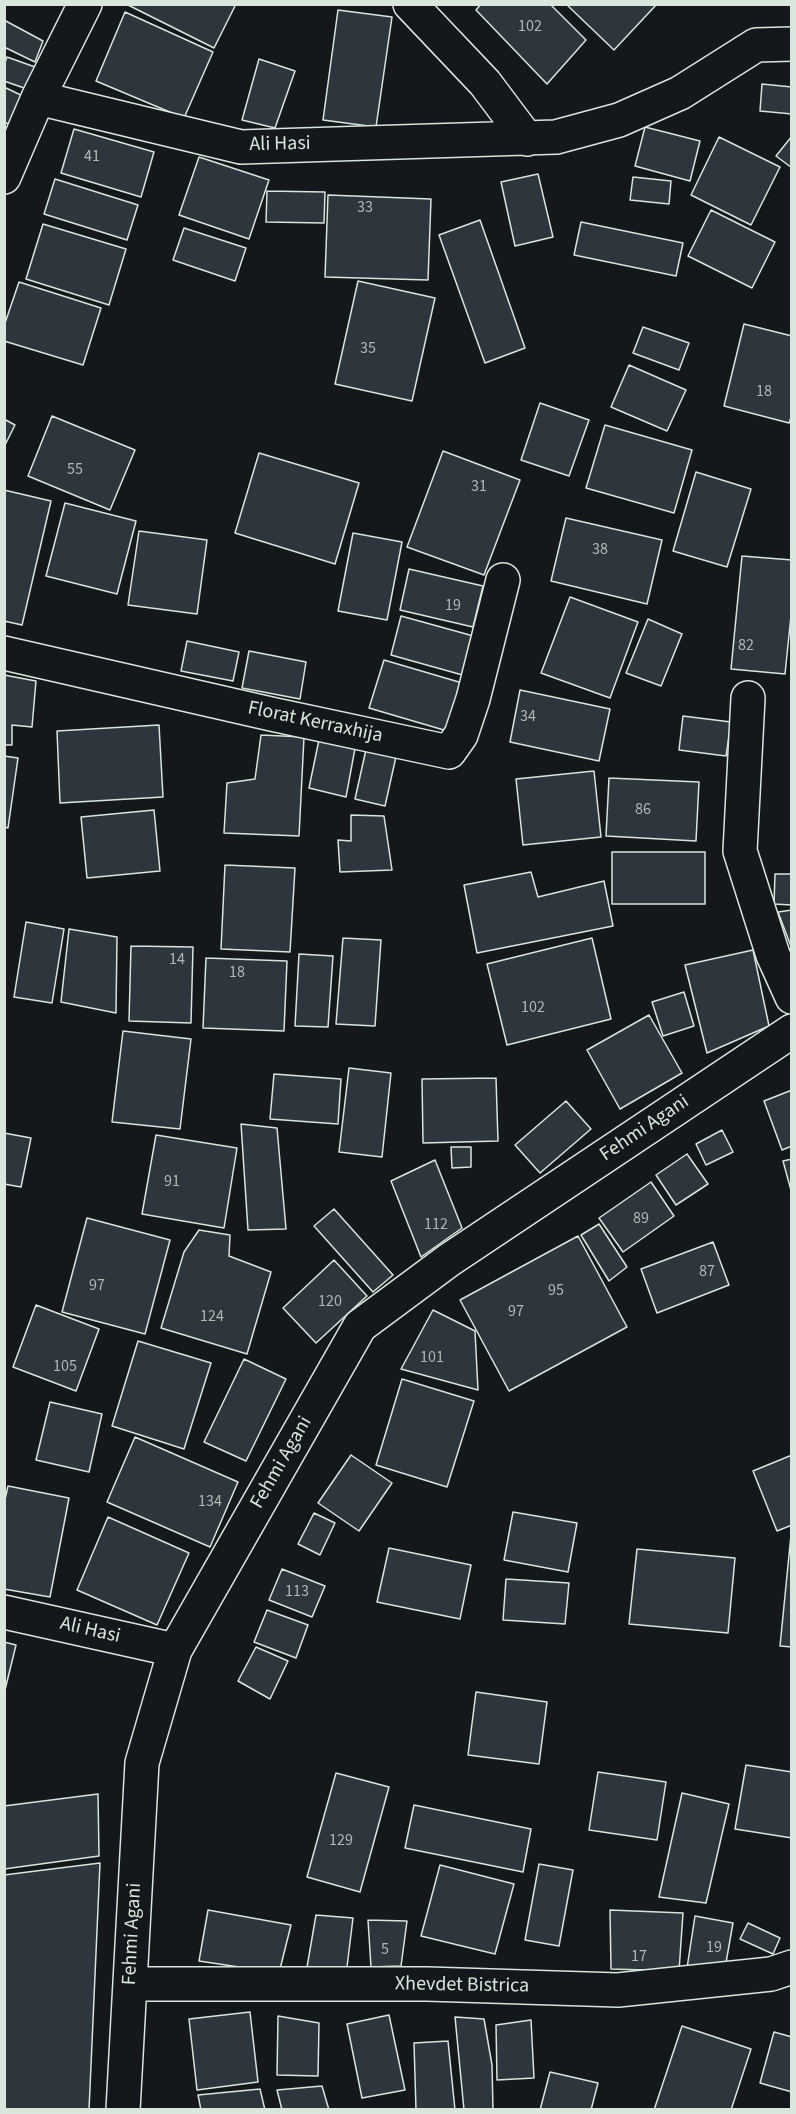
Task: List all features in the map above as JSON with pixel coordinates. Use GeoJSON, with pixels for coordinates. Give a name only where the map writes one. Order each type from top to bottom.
{"type":"FeatureCollection","features":[{"type":"Feature","properties":{"kind":"street"},"geometry":{"type":"LineString","coordinates":[[4,177],[38,98],[85,4]]}},
{"type":"Feature","properties":{"kind":"street"},"geometry":{"type":"LineString","coordinates":[[410,4],[485,83],[527,139]]}},
{"type":"Feature","properties":{"kind":"street","name":"Ali Hasi"},"geometry":{"type":"LineString","coordinates":[[38,98],[241,147],[556,137],[619,120],[680,93],[756,45],[792,44]]}},
{"type":"Feature","properties":{"kind":"street","name":"Florat Kerraxhija"},"geometry":{"type":"LineString","coordinates":[[4,653],[448,752],[461,735],[473,699],[503,580]]}},
{"type":"Feature","properties":{"kind":"street"},"geometry":{"type":"LineString","coordinates":[[748,698],[740,851],[773,955],[792,997]]}},
{"type":"Feature","properties":{"kind":"street","name":"Fehmi Agani"},"geometry":{"type":"LineString","coordinates":[[123,2109],[142,1763],[176,1650],[360,1326],[449,1260],[792,1031]]}},
{"type":"Feature","properties":{"kind":"street","name":"Ali Hasi"},"geometry":{"type":"LineString","coordinates":[[4,1612],[176,1650]]}},
{"type":"Feature","properties":{"kind":"street","name":"Xhevdet Bistrica"},"geometry":{"type":"LineString","coordinates":[[130,1984],[427,1984],[618,1990],[771,1974],[792,1967]]}},
{"type":"Feature","properties":{"kind":"building"},"geometry":{"type":"Polygon","coordinates":[[[126,4],[236,4],[214,48],[126,4]]]}},
{"type":"Feature","properties":{"kind":"building"},"geometry":{"type":"Polygon","coordinates":[[[481,4],[550,4],[586,40],[547,84],[476,10],[481,4]]]}},
{"type":"Feature","properties":{"kind":"building"},"geometry":{"type":"Polygon","coordinates":[[[566,4],[657,4],[614,50],[566,4]]]}},
{"type":"Feature","properties":{"kind":"building"},"geometry":{"type":"Polygon","coordinates":[[[338,10],[392,17],[376,127],[323,120],[338,10]]]}},
{"type":"Feature","properties":{"kind":"building"},"geometry":{"type":"Polygon","coordinates":[[[125,12],[213,52],[184,118],[96,81],[125,12]]]}},
{"type":"Feature","properties":{"kind":"building"},"geometry":{"type":"Polygon","coordinates":[[[4,20],[43,41],[35,62],[4,47],[4,20]]]}},
{"type":"Feature","properties":{"kind":"building"},"geometry":{"type":"Polygon","coordinates":[[[7,57],[35,67],[27,89],[4,81],[4,65],[7,57]]]}},
{"type":"Feature","properties":{"kind":"building"},"geometry":{"type":"Polygon","coordinates":[[[259,59],[295,71],[275,128],[242,120],[259,59]]]}},
{"type":"Feature","properties":{"kind":"building"},"geometry":{"type":"Polygon","coordinates":[[[762,84],[792,87],[792,114],[760,111],[762,84]]]}},
{"type":"Feature","properties":{"kind":"building"},"geometry":{"type":"Polygon","coordinates":[[[4,87],[27,98],[13,126],[4,122],[4,87]]]}},
{"type":"Feature","properties":{"kind":"building"},"geometry":{"type":"Polygon","coordinates":[[[645,127],[700,141],[690,181],[635,166],[645,127]]]}},
{"type":"Feature","properties":{"kind":"building"},"geometry":{"type":"Polygon","coordinates":[[[74,129],[154,152],[141,197],[61,173],[74,129]]]}},
{"type":"Feature","properties":{"kind":"building"},"geometry":{"type":"Polygon","coordinates":[[[792,136],[792,168],[776,156],[792,136]]]}},
{"type":"Feature","properties":{"kind":"building"},"geometry":{"type":"Polygon","coordinates":[[[719,137],[780,167],[751,225],[691,195],[719,137]]]}},
{"type":"Feature","properties":{"kind":"building"},"geometry":{"type":"Polygon","coordinates":[[[199,157],[269,180],[249,239],[179,215],[199,157]]]}},
{"type":"Feature","properties":{"kind":"building"},"geometry":{"type":"Polygon","coordinates":[[[538,174],[553,237],[515,246],[501,182],[538,174]]]}},
{"type":"Feature","properties":{"kind":"building"},"geometry":{"type":"Polygon","coordinates":[[[633,177],[671,181],[669,204],[630,200],[633,177]]]}},
{"type":"Feature","properties":{"kind":"building"},"geometry":{"type":"Polygon","coordinates":[[[55,179],[138,205],[127,240],[44,214],[55,179]]]}},
{"type":"Feature","properties":{"kind":"building"},"geometry":{"type":"Polygon","coordinates":[[[267,191],[325,192],[324,223],[266,222],[267,191]]]}},
{"type":"Feature","properties":{"kind":"building"},"geometry":{"type":"Polygon","coordinates":[[[328,195],[431,199],[428,280],[325,277],[328,195]]]}},
{"type":"Feature","properties":{"kind":"building"},"geometry":{"type":"Polygon","coordinates":[[[711,210],[775,242],[752,288],[688,256],[711,210]]]}},
{"type":"Feature","properties":{"kind":"building"},"geometry":{"type":"Polygon","coordinates":[[[480,220],[525,348],[485,363],[439,235],[480,220]]]}},
{"type":"Feature","properties":{"kind":"building"},"geometry":{"type":"Polygon","coordinates":[[[581,222],[683,243],[676,276],[574,255],[581,222]]]}},
{"type":"Feature","properties":{"kind":"building"},"geometry":{"type":"Polygon","coordinates":[[[43,224],[126,249],[109,305],[26,279],[43,224]]]}},
{"type":"Feature","properties":{"kind":"building"},"geometry":{"type":"Polygon","coordinates":[[[184,228],[246,248],[235,281],[173,260],[184,228]]]}},
{"type":"Feature","properties":{"kind":"building"},"geometry":{"type":"Polygon","coordinates":[[[358,281],[435,298],[412,401],[335,384],[358,281]]]}},
{"type":"Feature","properties":{"kind":"building"},"geometry":{"type":"Polygon","coordinates":[[[19,282],[101,308],[83,365],[4,341],[4,326],[19,282]]]}},
{"type":"Feature","properties":{"kind":"building"},"geometry":{"type":"Polygon","coordinates":[[[744,324],[792,336],[792,415],[789,423],[724,406],[744,324]]]}},
{"type":"Feature","properties":{"kind":"building"},"geometry":{"type":"Polygon","coordinates":[[[643,327],[689,343],[679,370],[633,353],[643,327]]]}},
{"type":"Feature","properties":{"kind":"building"},"geometry":{"type":"Polygon","coordinates":[[[629,365],[686,390],[667,431],[611,407],[629,365]]]}},
{"type":"Feature","properties":{"kind":"building"},"geometry":{"type":"Polygon","coordinates":[[[540,403],[589,420],[569,476],[521,460],[540,403]]]}},
{"type":"Feature","properties":{"kind":"building"},"geometry":{"type":"Polygon","coordinates":[[[52,416],[135,450],[110,510],[28,476],[52,416]]]}},
{"type":"Feature","properties":{"kind":"building"},"geometry":{"type":"Polygon","coordinates":[[[4,419],[15,425],[4,447],[4,419]]]}},
{"type":"Feature","properties":{"kind":"building"},"geometry":{"type":"Polygon","coordinates":[[[605,425],[692,450],[674,513],[586,488],[605,425]]]}},
{"type":"Feature","properties":{"kind":"building"},"geometry":{"type":"Polygon","coordinates":[[[443,451],[520,480],[484,575],[407,547],[443,451]]]}},
{"type":"Feature","properties":{"kind":"building"},"geometry":{"type":"Polygon","coordinates":[[[259,453],[359,483],[335,564],[235,533],[259,453]]]}},
{"type":"Feature","properties":{"kind":"building"},"geometry":{"type":"Polygon","coordinates":[[[696,472],[751,489],[727,567],[673,551],[696,472]]]}},
{"type":"Feature","properties":{"kind":"building"},"geometry":{"type":"Polygon","coordinates":[[[4,490],[51,501],[22,625],[4,621],[4,490]]]}},
{"type":"Feature","properties":{"kind":"building"},"geometry":{"type":"Polygon","coordinates":[[[65,503],[136,521],[117,594],[46,576],[65,503]]]}},
{"type":"Feature","properties":{"kind":"building"},"geometry":{"type":"Polygon","coordinates":[[[566,518],[662,540],[647,604],[551,581],[566,518]]]}},
{"type":"Feature","properties":{"kind":"building"},"geometry":{"type":"Polygon","coordinates":[[[139,531],[207,540],[197,614],[128,605],[139,531]]]}},
{"type":"Feature","properties":{"kind":"building"},"geometry":{"type":"Polygon","coordinates":[[[353,533],[402,542],[387,620],[338,611],[353,533]]]}},
{"type":"Feature","properties":{"kind":"building"},"geometry":{"type":"Polygon","coordinates":[[[742,556],[792,560],[792,606],[785,674],[731,669],[742,556]]]}},
{"type":"Feature","properties":{"kind":"building"},"geometry":{"type":"Polygon","coordinates":[[[409,569],[483,586],[473,627],[400,610],[409,569]]]}},
{"type":"Feature","properties":{"kind":"building"},"geometry":{"type":"Polygon","coordinates":[[[570,597],[638,622],[610,698],[541,673],[570,597]]]}},
{"type":"Feature","properties":{"kind":"building"},"geometry":{"type":"Polygon","coordinates":[[[401,616],[477,637],[466,676],[391,655],[401,616]]]}},
{"type":"Feature","properties":{"kind":"building"},"geometry":{"type":"Polygon","coordinates":[[[648,619],[682,634],[661,686],[626,673],[648,619]]]}},
{"type":"Feature","properties":{"kind":"building"},"geometry":{"type":"Polygon","coordinates":[[[187,641],[239,652],[233,681],[181,671],[187,641]]]}},
{"type":"Feature","properties":{"kind":"building"},"geometry":{"type":"Polygon","coordinates":[[[249,651],[306,662],[300,699],[242,688],[249,651]]]}},
{"type":"Feature","properties":{"kind":"building"},"geometry":{"type":"Polygon","coordinates":[[[384,660],[469,685],[454,733],[369,708],[384,660]]]}},
{"type":"Feature","properties":{"kind":"building"},"geometry":{"type":"Polygon","coordinates":[[[4,675],[36,681],[32,727],[12,725],[12,745],[4,745],[4,675]]]}},
{"type":"Feature","properties":{"kind":"building"},"geometry":{"type":"Polygon","coordinates":[[[520,690],[610,709],[599,761],[510,742],[520,690]]]}},
{"type":"Feature","properties":{"kind":"building"},"geometry":{"type":"Polygon","coordinates":[[[683,716],[731,722],[726,756],[679,750],[683,716]]]}},
{"type":"Feature","properties":{"kind":"building"},"geometry":{"type":"Polygon","coordinates":[[[159,725],[163,797],[60,803],[57,731],[159,725]]]}},
{"type":"Feature","properties":{"kind":"building"},"geometry":{"type":"Polygon","coordinates":[[[261,735],[304,737],[299,836],[224,833],[227,783],[255,779],[261,735]]]}},
{"type":"Feature","properties":{"kind":"building"},"geometry":{"type":"Polygon","coordinates":[[[320,735],[356,743],[346,797],[309,788],[320,735]]]}},
{"type":"Feature","properties":{"kind":"building"},"geometry":{"type":"Polygon","coordinates":[[[367,745],[397,752],[385,806],[355,799],[367,745]]]}},
{"type":"Feature","properties":{"kind":"building"},"geometry":{"type":"Polygon","coordinates":[[[4,756],[18,758],[8,828],[4,827],[4,756]]]}},
{"type":"Feature","properties":{"kind":"building"},"geometry":{"type":"Polygon","coordinates":[[[594,771],[601,837],[523,845],[516,779],[594,771]]]}},
{"type":"Feature","properties":{"kind":"building"},"geometry":{"type":"Polygon","coordinates":[[[609,778],[699,782],[696,841],[606,836],[609,778]]]}},
{"type":"Feature","properties":{"kind":"building"},"geometry":{"type":"Polygon","coordinates":[[[154,810],[160,871],[87,878],[81,817],[154,810]]]}},
{"type":"Feature","properties":{"kind":"building"},"geometry":{"type":"Polygon","coordinates":[[[351,815],[384,816],[392,870],[340,872],[338,840],[351,841],[351,815]]]}},
{"type":"Feature","properties":{"kind":"building"},"geometry":{"type":"Polygon","coordinates":[[[612,852],[705,852],[705,904],[612,904],[612,852]]]}},
{"type":"Feature","properties":{"kind":"building"},"geometry":{"type":"Polygon","coordinates":[[[225,865],[295,868],[290,952],[221,949],[225,865]]]}},
{"type":"Feature","properties":{"kind":"building"},"geometry":{"type":"Polygon","coordinates":[[[531,872],[538,897],[604,881],[613,926],[477,953],[464,885],[531,872]]]}},
{"type":"Feature","properties":{"kind":"building"},"geometry":{"type":"Polygon","coordinates":[[[775,874],[792,874],[792,905],[774,904],[775,874]]]}},
{"type":"Feature","properties":{"kind":"building"},"geometry":{"type":"Polygon","coordinates":[[[792,910],[792,949],[778,912],[792,910]]]}},
{"type":"Feature","properties":{"kind":"building"},"geometry":{"type":"Polygon","coordinates":[[[26,922],[64,929],[52,1003],[14,997],[26,922]]]}},
{"type":"Feature","properties":{"kind":"building"},"geometry":{"type":"Polygon","coordinates":[[[69,929],[117,937],[116,1013],[61,1002],[69,929]]]}},
{"type":"Feature","properties":{"kind":"building"},"geometry":{"type":"Polygon","coordinates":[[[343,938],[381,940],[375,1026],[336,1024],[343,938]]]}},
{"type":"Feature","properties":{"kind":"building"},"geometry":{"type":"Polygon","coordinates":[[[592,938],[611,1019],[507,1045],[487,964],[592,938]]]}},
{"type":"Feature","properties":{"kind":"building"},"geometry":{"type":"Polygon","coordinates":[[[131,946],[193,947],[191,1023],[129,1021],[131,946]]]}},
{"type":"Feature","properties":{"kind":"building"},"geometry":{"type":"Polygon","coordinates":[[[753,950],[769,1026],[707,1053],[685,965],[753,950]]]}},
{"type":"Feature","properties":{"kind":"building"},"geometry":{"type":"Polygon","coordinates":[[[299,954],[333,956],[328,1027],[295,1026],[299,954]]]}},
{"type":"Feature","properties":{"kind":"building"},"geometry":{"type":"Polygon","coordinates":[[[206,958],[287,961],[284,1031],[203,1028],[206,958]]]}},
{"type":"Feature","properties":{"kind":"building"},"geometry":{"type":"Polygon","coordinates":[[[684,992],[694,1026],[663,1036],[652,1002],[684,992]]]}},
{"type":"Feature","properties":{"kind":"building"},"geometry":{"type":"Polygon","coordinates":[[[649,1015],[682,1073],[620,1109],[587,1050],[649,1015]]]}},
{"type":"Feature","properties":{"kind":"building"},"geometry":{"type":"Polygon","coordinates":[[[123,1031],[191,1039],[180,1129],[112,1122],[123,1031]]]}},
{"type":"Feature","properties":{"kind":"building"},"geometry":{"type":"Polygon","coordinates":[[[349,1068],[391,1073],[382,1157],[339,1152],[349,1068]]]}},
{"type":"Feature","properties":{"kind":"building"},"geometry":{"type":"Polygon","coordinates":[[[274,1074],[341,1079],[338,1124],[270,1119],[274,1074]]]}},
{"type":"Feature","properties":{"kind":"building"},"geometry":{"type":"Polygon","coordinates":[[[496,1078],[498,1141],[423,1143],[422,1079],[496,1078]]]}},
{"type":"Feature","properties":{"kind":"building"},"geometry":{"type":"Polygon","coordinates":[[[792,1090],[792,1146],[782,1150],[764,1101],[792,1090]]]}},
{"type":"Feature","properties":{"kind":"building"},"geometry":{"type":"Polygon","coordinates":[[[566,1101],[591,1129],[540,1173],[515,1145],[566,1101]]]}},
{"type":"Feature","properties":{"kind":"building"},"geometry":{"type":"Polygon","coordinates":[[[241,1124],[277,1128],[286,1229],[248,1230],[241,1124]]]}},
{"type":"Feature","properties":{"kind":"building"},"geometry":{"type":"Polygon","coordinates":[[[722,1130],[733,1152],[706,1165],[696,1144],[722,1130]]]}},
{"type":"Feature","properties":{"kind":"building"},"geometry":{"type":"Polygon","coordinates":[[[4,1133],[31,1138],[21,1187],[4,1184],[4,1133]]]}},
{"type":"Feature","properties":{"kind":"building"},"geometry":{"type":"Polygon","coordinates":[[[156,1135],[237,1148],[224,1228],[142,1214],[156,1135]]]}},
{"type":"Feature","properties":{"kind":"building"},"geometry":{"type":"Polygon","coordinates":[[[451,1147],[471,1147],[471,1167],[452,1168],[451,1147]]]}},
{"type":"Feature","properties":{"kind":"building"},"geometry":{"type":"Polygon","coordinates":[[[687,1154],[708,1184],[676,1205],[656,1175],[687,1154]]]}},
{"type":"Feature","properties":{"kind":"building"},"geometry":{"type":"Polygon","coordinates":[[[792,1159],[792,1194],[783,1161],[792,1159]]]}},
{"type":"Feature","properties":{"kind":"building"},"geometry":{"type":"Polygon","coordinates":[[[435,1160],[462,1228],[421,1257],[391,1181],[435,1160]]]}},
{"type":"Feature","properties":{"kind":"building"},"geometry":{"type":"Polygon","coordinates":[[[651,1182],[674,1216],[623,1252],[599,1218],[651,1182]]]}},
{"type":"Feature","properties":{"kind":"building"},"geometry":{"type":"Polygon","coordinates":[[[334,1209],[393,1275],[373,1292],[314,1226],[334,1209]]]}},
{"type":"Feature","properties":{"kind":"building"},"geometry":{"type":"Polygon","coordinates":[[[87,1218],[170,1240],[145,1334],[62,1312],[87,1218]]]}},
{"type":"Feature","properties":{"kind":"building"},"geometry":{"type":"Polygon","coordinates":[[[599,1224],[627,1267],[609,1281],[581,1235],[599,1224]]]}},
{"type":"Feature","properties":{"kind":"building"},"geometry":{"type":"Polygon","coordinates":[[[199,1230],[230,1235],[229,1256],[271,1272],[247,1354],[161,1328],[184,1252],[199,1230]]]}},
{"type":"Feature","properties":{"kind":"building"},"geometry":{"type":"Polygon","coordinates":[[[578,1236],[627,1327],[509,1391],[460,1300],[578,1236]]]}},
{"type":"Feature","properties":{"kind":"building"},"geometry":{"type":"Polygon","coordinates":[[[713,1242],[729,1285],[657,1313],[641,1269],[713,1242]]]}},
{"type":"Feature","properties":{"kind":"building"},"geometry":{"type":"Polygon","coordinates":[[[334,1260],[367,1296],[316,1343],[283,1308],[334,1260]]]}},
{"type":"Feature","properties":{"kind":"building"},"geometry":{"type":"Polygon","coordinates":[[[36,1305],[99,1329],[76,1391],[13,1367],[36,1305]]]}},
{"type":"Feature","properties":{"kind":"building"},"geometry":{"type":"Polygon","coordinates":[[[433,1310],[475,1331],[478,1390],[401,1369],[433,1310]]]}},
{"type":"Feature","properties":{"kind":"building"},"geometry":{"type":"Polygon","coordinates":[[[138,1341],[211,1363],[184,1449],[112,1426],[138,1341]]]}},
{"type":"Feature","properties":{"kind":"building"},"geometry":{"type":"Polygon","coordinates":[[[244,1359],[286,1379],[246,1461],[204,1442],[244,1359]]]}},
{"type":"Feature","properties":{"kind":"building"},"geometry":{"type":"Polygon","coordinates":[[[402,1379],[474,1401],[447,1487],[376,1465],[402,1379]]]}},
{"type":"Feature","properties":{"kind":"building"},"geometry":{"type":"Polygon","coordinates":[[[50,1402],[102,1414],[89,1472],[36,1460],[50,1402]]]}},
{"type":"Feature","properties":{"kind":"building"},"geometry":{"type":"Polygon","coordinates":[[[135,1437],[238,1482],[210,1547],[107,1502],[135,1437]]]}},
{"type":"Feature","properties":{"kind":"building"},"geometry":{"type":"Polygon","coordinates":[[[351,1455],[392,1483],[359,1531],[318,1503],[351,1455]]]}},
{"type":"Feature","properties":{"kind":"building"},"geometry":{"type":"Polygon","coordinates":[[[792,1455],[792,1525],[777,1531],[753,1471],[792,1455]]]}},
{"type":"Feature","properties":{"kind":"building"},"geometry":{"type":"Polygon","coordinates":[[[8,1486],[69,1498],[50,1597],[4,1589],[4,1504],[8,1486]]]}},
{"type":"Feature","properties":{"kind":"building"},"geometry":{"type":"Polygon","coordinates":[[[513,1512],[577,1523],[568,1572],[504,1560],[513,1512]]]}},
{"type":"Feature","properties":{"kind":"building"},"geometry":{"type":"Polygon","coordinates":[[[314,1513],[335,1523],[320,1555],[298,1544],[314,1513]]]}},
{"type":"Feature","properties":{"kind":"building"},"geometry":{"type":"Polygon","coordinates":[[[108,1517],[189,1553],[157,1625],[77,1590],[108,1517]]]}},
{"type":"Feature","properties":{"kind":"building"},"geometry":{"type":"Polygon","coordinates":[[[792,1535],[792,1647],[780,1646],[792,1535]]]}},
{"type":"Feature","properties":{"kind":"building"},"geometry":{"type":"Polygon","coordinates":[[[389,1548],[471,1565],[460,1619],[377,1602],[389,1548]]]}},
{"type":"Feature","properties":{"kind":"building"},"geometry":{"type":"Polygon","coordinates":[[[637,1549],[735,1558],[728,1633],[629,1624],[637,1549]]]}},
{"type":"Feature","properties":{"kind":"building"},"geometry":{"type":"Polygon","coordinates":[[[282,1569],[325,1586],[312,1617],[269,1600],[282,1569]]]}},
{"type":"Feature","properties":{"kind":"building"},"geometry":{"type":"Polygon","coordinates":[[[506,1579],[569,1583],[565,1624],[503,1620],[506,1579]]]}},
{"type":"Feature","properties":{"kind":"building"},"geometry":{"type":"Polygon","coordinates":[[[267,1610],[308,1625],[296,1658],[254,1642],[267,1610]]]}},
{"type":"Feature","properties":{"kind":"building"},"geometry":{"type":"Polygon","coordinates":[[[4,1642],[16,1645],[4,1694],[4,1642]]]}},
{"type":"Feature","properties":{"kind":"building"},"geometry":{"type":"Polygon","coordinates":[[[256,1647],[288,1661],[270,1699],[238,1681],[256,1647]]]}},
{"type":"Feature","properties":{"kind":"building"},"geometry":{"type":"Polygon","coordinates":[[[476,1692],[547,1702],[539,1764],[468,1755],[476,1692]]]}},
{"type":"Feature","properties":{"kind":"building"},"geometry":{"type":"Polygon","coordinates":[[[746,1765],[792,1772],[792,1838],[735,1829],[746,1765]]]}},
{"type":"Feature","properties":{"kind":"building"},"geometry":{"type":"Polygon","coordinates":[[[598,1772],[666,1782],[657,1840],[589,1830],[598,1772]]]}},
{"type":"Feature","properties":{"kind":"building"},"geometry":{"type":"Polygon","coordinates":[[[336,1773],[389,1787],[360,1892],[307,1877],[336,1773]]]}},
{"type":"Feature","properties":{"kind":"building"},"geometry":{"type":"Polygon","coordinates":[[[682,1793],[729,1804],[706,1903],[659,1897],[682,1793]]]}},
{"type":"Feature","properties":{"kind":"building"},"geometry":{"type":"Polygon","coordinates":[[[98,1794],[99,1856],[4,1869],[4,1806],[98,1794]]]}},
{"type":"Feature","properties":{"kind":"building"},"geometry":{"type":"Polygon","coordinates":[[[414,1805],[531,1829],[523,1872],[405,1848],[414,1805]]]}},
{"type":"Feature","properties":{"kind":"building"},"geometry":{"type":"Polygon","coordinates":[[[100,1863],[89,2110],[4,2110],[4,1875],[100,1863]]]}},
{"type":"Feature","properties":{"kind":"building"},"geometry":{"type":"Polygon","coordinates":[[[539,1864],[573,1870],[559,1946],[525,1940],[539,1864]]]}},
{"type":"Feature","properties":{"kind":"building"},"geometry":{"type":"Polygon","coordinates":[[[440,1865],[514,1884],[495,1954],[421,1936],[440,1865]]]}},
{"type":"Feature","properties":{"kind":"building"},"geometry":{"type":"Polygon","coordinates":[[[208,1910],[291,1925],[279,1973],[199,1961],[208,1910]]]}},
{"type":"Feature","properties":{"kind":"building"},"geometry":{"type":"Polygon","coordinates":[[[610,1910],[683,1913],[679,1971],[611,1969],[610,1910]]]}},
{"type":"Feature","properties":{"kind":"building"},"geometry":{"type":"Polygon","coordinates":[[[316,1915],[353,1918],[346,1975],[306,1973],[316,1915]]]}},
{"type":"Feature","properties":{"kind":"building"},"geometry":{"type":"Polygon","coordinates":[[[695,1916],[733,1923],[724,1974],[687,1968],[695,1916]]]}},
{"type":"Feature","properties":{"kind":"building"},"geometry":{"type":"Polygon","coordinates":[[[368,1920],[407,1921],[401,1966],[371,1967],[368,1920]]]}},
{"type":"Feature","properties":{"kind":"building"},"geometry":{"type":"Polygon","coordinates":[[[748,1923],[780,1938],[773,1954],[740,1939],[748,1923]]]}},
{"type":"Feature","properties":{"kind":"building"},"geometry":{"type":"Polygon","coordinates":[[[250,2012],[258,2082],[197,2090],[189,2019],[250,2012]]]}},
{"type":"Feature","properties":{"kind":"building"},"geometry":{"type":"Polygon","coordinates":[[[389,2015],[405,2090],[362,2098],[347,2024],[389,2015]]]}},
{"type":"Feature","properties":{"kind":"building"},"geometry":{"type":"Polygon","coordinates":[[[278,2016],[319,2023],[318,2076],[277,2075],[278,2016]]]}},
{"type":"Feature","properties":{"kind":"building"},"geometry":{"type":"Polygon","coordinates":[[[455,2017],[484,2019],[492,2065],[493,2110],[464,2110],[455,2017]]]}},
{"type":"Feature","properties":{"kind":"building"},"geometry":{"type":"Polygon","coordinates":[[[531,2020],[534,2078],[497,2080],[496,2025],[531,2020]]]}},
{"type":"Feature","properties":{"kind":"building"},"geometry":{"type":"Polygon","coordinates":[[[682,2026],[751,2049],[731,2110],[654,2110],[682,2026]]]}},
{"type":"Feature","properties":{"kind":"building"},"geometry":{"type":"Polygon","coordinates":[[[774,2032],[792,2037],[792,2092],[760,2083],[774,2032]]]}},
{"type":"Feature","properties":{"kind":"building"},"geometry":{"type":"Polygon","coordinates":[[[448,2041],[455,2110],[416,2110],[414,2043],[448,2041]]]}},
{"type":"Feature","properties":{"kind":"building"},"geometry":{"type":"Polygon","coordinates":[[[550,2072],[598,2083],[591,2110],[540,2110],[550,2072]]]}},
{"type":"Feature","properties":{"kind":"building"},"geometry":{"type":"Polygon","coordinates":[[[322,2086],[329,2110],[282,2110],[277,2090],[322,2086]]]}},
{"type":"Feature","properties":{"kind":"building"},"geometry":{"type":"Polygon","coordinates":[[[260,2089],[265,2110],[201,2110],[198,2095],[260,2089]]]}}]}
